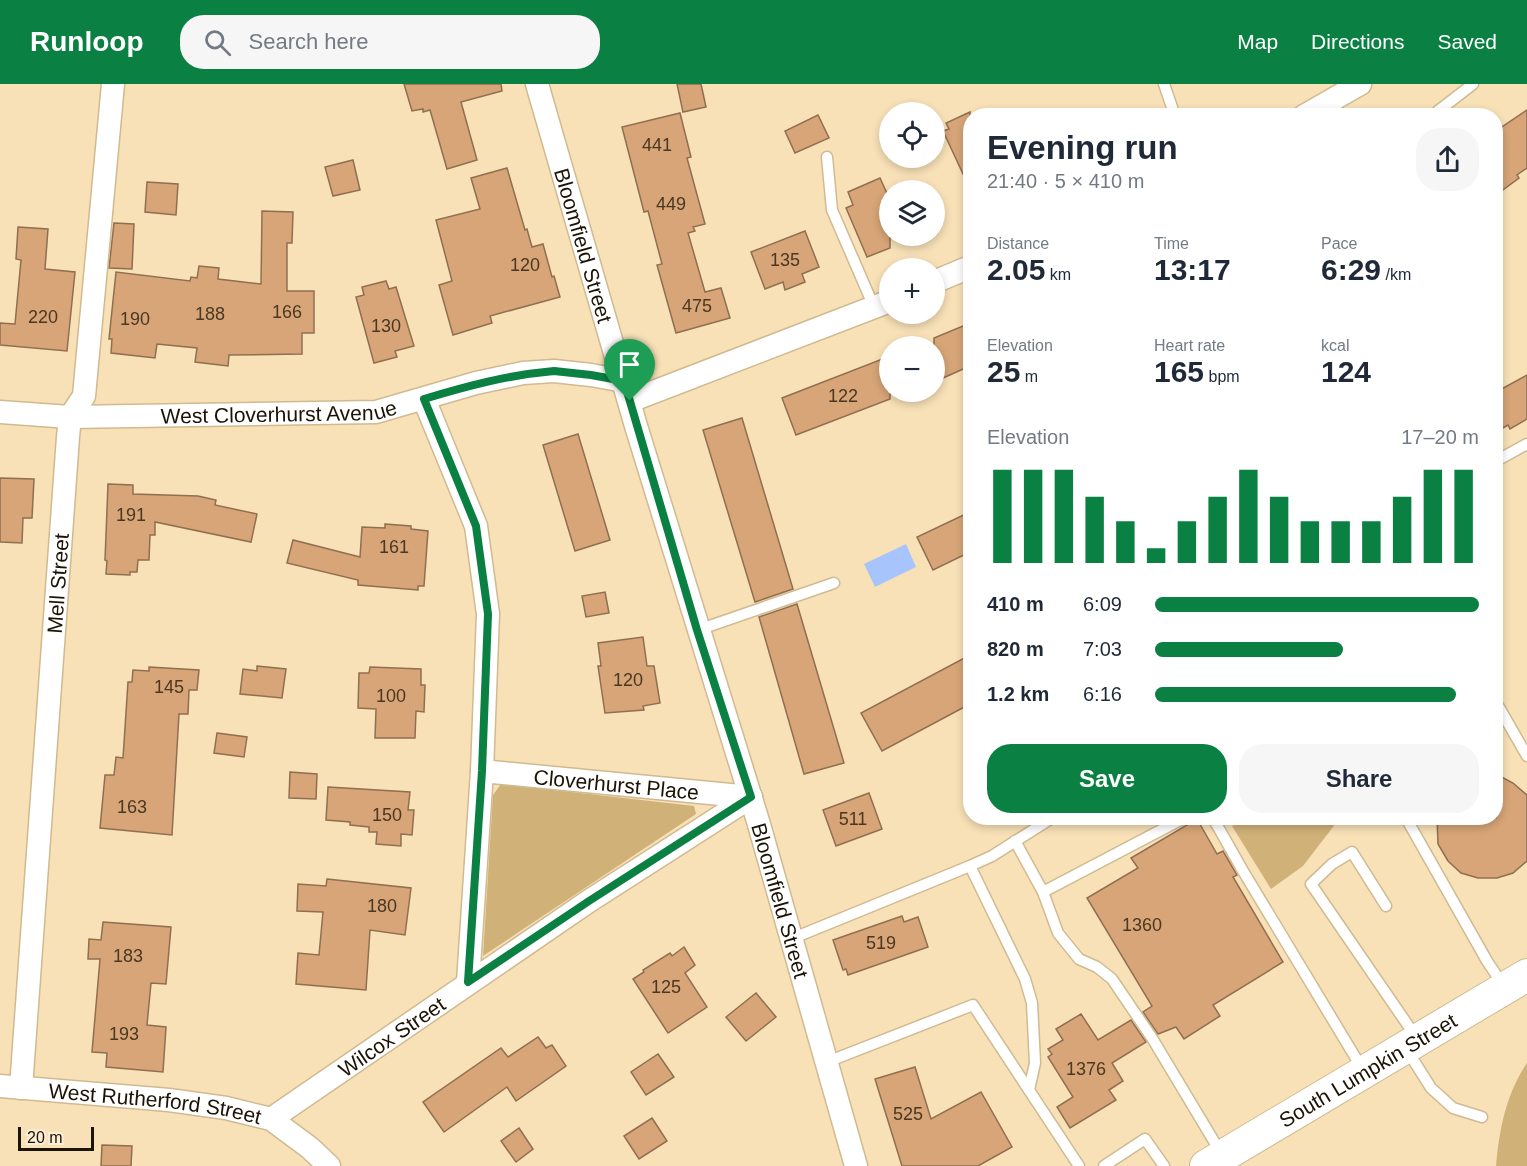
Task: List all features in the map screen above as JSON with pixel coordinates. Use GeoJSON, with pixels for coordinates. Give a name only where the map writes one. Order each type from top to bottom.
{"type":"FeatureCollection","features":[{"type":"Feature","properties":{"kind":"main road","name":"South Lumpkin Street"},"geometry":{"type":"LineString","coordinates":[[1215,1161],[1516,981]]}},
{"type":"Feature","properties":{"kind":"street","name":"Mell Street"},"geometry":{"type":"LineString","coordinates":[[10,1087],[70,417],[84,396],[113,84]]}},
{"type":"Feature","properties":{"kind":"street","name":"Bloomfield Street"},"geometry":{"type":"LineString","coordinates":[[537,84],[697,630],[751,797],[856,1166]]}},
{"type":"Feature","properties":{"kind":"street"},"geometry":{"type":"LineString","coordinates":[[1318,108],[1360,84]]}},
{"type":"Feature","properties":{"kind":"street"},"geometry":{"type":"LineString","coordinates":[[945,277],[963,270]]}},
{"type":"Feature","properties":{"kind":"street"},"geometry":{"type":"LineString","coordinates":[[627,391],[879,305]]}},
{"type":"Feature","properties":{"kind":"street","name":"West Cloverhurst Avenue"},"geometry":{"type":"LineString","coordinates":[[0,412],[70,417],[376,412],[476,383],[554,371],[591,375],[627,391]]}},
{"type":"Feature","properties":{"kind":"street"},"geometry":{"type":"LineString","coordinates":[[424,399],[476,526],[488,614],[482,771],[468,982]]}},
{"type":"Feature","properties":{"kind":"street","name":"Cloverhurst Place"},"geometry":{"type":"LineString","coordinates":[[482,771],[751,797]]}},
{"type":"Feature","properties":{"kind":"street","name":"Wilcox Street"},"geometry":{"type":"LineString","coordinates":[[271,1119],[468,982],[751,797]]}},
{"type":"Feature","properties":{"kind":"street","name":"West Rutherford Street"},"geometry":{"type":"LineString","coordinates":[[10,1087],[169,1100],[226,1108],[271,1119],[310,1148],[329,1166]]}},
{"type":"Feature","properties":{"kind":"lane"},"geometry":{"type":"LineString","coordinates":[[1164,84],[1172,108]]}},
{"type":"Feature","properties":{"kind":"lane"},"geometry":{"type":"LineString","coordinates":[[1442,108],[1473,84]]}},
{"type":"Feature","properties":{"kind":"lane"},"geometry":{"type":"LineString","coordinates":[[827,157],[832,210],[879,298]]}},
{"type":"Feature","properties":{"kind":"lane"},"geometry":{"type":"LineString","coordinates":[[1503,457],[1527,444]]}},
{"type":"Feature","properties":{"kind":"lane"},"geometry":{"type":"LineString","coordinates":[[697,630],[834,583]]}},
{"type":"Feature","properties":{"kind":"lane"},"geometry":{"type":"LineString","coordinates":[[1503,714],[1527,756]]}},
{"type":"Feature","properties":{"kind":"lane"},"geometry":{"type":"LineString","coordinates":[[791,939],[992,856],[1041,825]]}},
{"type":"Feature","properties":{"kind":"lane"},"geometry":{"type":"LineString","coordinates":[[1043,892],[1171,825]]}},
{"type":"Feature","properties":{"kind":"lane"},"geometry":{"type":"LineString","coordinates":[[1217,825],[1364,1072]]}},
{"type":"Feature","properties":{"kind":"lane"},"geometry":{"type":"LineString","coordinates":[[1410,825],[1487,961],[1516,981]]}},
{"type":"Feature","properties":{"kind":"lane"},"geometry":{"type":"LineString","coordinates":[[1015,841],[1043,892],[1058,933],[1079,959],[1097,967],[1112,979],[1152,1038],[1215,1161]]}},
{"type":"Feature","properties":{"kind":"lane"},"geometry":{"type":"LineString","coordinates":[[1386,906],[1352,852],[1332,864],[1311,884],[1411,1044],[1431,1088],[1453,1108],[1482,1117]]}},
{"type":"Feature","properties":{"kind":"lane"},"geometry":{"type":"LineString","coordinates":[[970,866],[1025,979],[1032,1003],[1035,1063],[1029,1090]]}},
{"type":"Feature","properties":{"kind":"lane"},"geometry":{"type":"LineString","coordinates":[[827,1062],[973,1005],[1078,1166]]}},
{"type":"Feature","properties":{"kind":"lane"},"geometry":{"type":"LineString","coordinates":[[1104,1166],[1145,1139],[1164,1166]]}},
{"type":"Feature","properties":{"kind":"shaded area"},"geometry":{"type":"Polygon","coordinates":[[[501,784],[694,806],[696,814],[483,956],[493,795],[501,784]]]}},
{"type":"Feature","properties":{"kind":"shaded area"},"geometry":{"type":"Polygon","coordinates":[[[1334,825],[1303,866],[1271,889],[1232,826],[1334,825]]]}},
{"type":"Feature","properties":{"kind":"shaded area"},"geometry":{"type":"Polygon","coordinates":[[[1527,1063],[1527,1166],[1496,1166],[1505,1113],[1514,1087],[1527,1063]]]}},
{"type":"Feature","properties":{"kind":"water"},"geometry":{"type":"Polygon","coordinates":[[[906,544],[916,567],[875,587],[864,564],[906,544]]]}},
{"type":"Feature","properties":{"kind":"building"},"geometry":{"type":"Polygon","coordinates":[[[404,84],[501,84],[502,91],[461,102],[477,160],[447,169],[430,110],[412,111],[404,84]]]}},
{"type":"Feature","properties":{"kind":"building"},"geometry":{"type":"Polygon","coordinates":[[[677,84],[701,84],[706,107],[683,112],[677,84]]]}},
{"type":"Feature","properties":{"kind":"building"},"geometry":{"type":"Polygon","coordinates":[[[1527,110],[1527,168],[1517,175],[1519,178],[1503,190],[1503,126],[1527,110]]]}},
{"type":"Feature","properties":{"kind":"building"},"geometry":{"type":"Polygon","coordinates":[[[680,113],[691,157],[687,158],[705,224],[693,227],[695,231],[688,233],[705,292],[721,288],[730,318],[676,333],[657,265],[662,264],[648,211],[644,212],[622,127],[680,113]]]}},
{"type":"Feature","properties":{"kind":"building"},"geometry":{"type":"Polygon","coordinates":[[[818,115],[829,138],[795,153],[785,131],[818,115]]]}},
{"type":"Feature","properties":{"kind":"building"},"geometry":{"type":"Polygon","coordinates":[[[963,115],[963,174],[945,135],[945,130],[949,129],[946,123],[963,115]]]}},
{"type":"Feature","properties":{"kind":"building"},"geometry":{"type":"Polygon","coordinates":[[[353,160],[360,190],[333,196],[325,167],[353,160]]]}},
{"type":"Feature","properties":{"kind":"building"},"geometry":{"type":"Polygon","coordinates":[[[507,168],[525,230],[527,229],[532,247],[543,244],[560,297],[490,316],[492,323],[453,335],[439,285],[452,281],[436,220],[480,209],[471,178],[507,168]]]}},
{"type":"Feature","properties":{"kind":"building"},"geometry":{"type":"Polygon","coordinates":[[[880,178],[879,246],[890,246],[890,248],[867,257],[846,208],[853,205],[848,192],[880,178]]]}},
{"type":"Feature","properties":{"kind":"building"},"geometry":{"type":"Polygon","coordinates":[[[147,182],[178,184],[176,215],[145,212],[147,182]]]}},
{"type":"Feature","properties":{"kind":"building"},"geometry":{"type":"Polygon","coordinates":[[[262,211],[293,212],[292,243],[287,243],[287,291],[314,291],[314,333],[302,333],[302,354],[229,355],[228,366],[195,362],[197,348],[157,344],[155,358],[111,353],[112,339],[109,339],[116,272],[190,281],[191,277],[197,278],[199,266],[219,268],[218,279],[261,284],[262,211]]]}},
{"type":"Feature","properties":{"kind":"building"},"geometry":{"type":"Polygon","coordinates":[[[114,223],[134,224],[132,269],[109,268],[114,223]]]}},
{"type":"Feature","properties":{"kind":"building"},"geometry":{"type":"Polygon","coordinates":[[[18,227],[48,229],[45,269],[75,272],[67,351],[0,345],[0,323],[15,324],[21,260],[16,259],[18,227]]]}},
{"type":"Feature","properties":{"kind":"building"},"geometry":{"type":"Polygon","coordinates":[[[805,231],[819,267],[802,274],[805,282],[785,290],[783,282],[765,289],[751,252],[805,231]]]}},
{"type":"Feature","properties":{"kind":"building"},"geometry":{"type":"Polygon","coordinates":[[[386,281],[389,289],[396,287],[414,346],[395,351],[397,357],[374,363],[356,297],[364,295],[362,287],[386,281]]]}},
{"type":"Feature","properties":{"kind":"building"},"geometry":{"type":"Polygon","coordinates":[[[963,326],[963,369],[945,377],[945,336],[939,336],[963,326]]]}},
{"type":"Feature","properties":{"kind":"building"},"geometry":{"type":"Polygon","coordinates":[[[879,360],[879,402],[882,402],[796,435],[782,398],[879,360]]]}},
{"type":"Feature","properties":{"kind":"building"},"geometry":{"type":"Polygon","coordinates":[[[1527,375],[1527,419],[1510,429],[1508,425],[1503,428],[1503,388],[1527,375]]]}},
{"type":"Feature","properties":{"kind":"building"},"geometry":{"type":"Polygon","coordinates":[[[742,418],[793,589],[755,602],[703,430],[742,418]]]}},
{"type":"Feature","properties":{"kind":"building"},"geometry":{"type":"Polygon","coordinates":[[[578,434],[610,540],[575,551],[543,445],[578,434]]]}},
{"type":"Feature","properties":{"kind":"building"},"geometry":{"type":"Polygon","coordinates":[[[0,478],[34,479],[32,518],[23,518],[22,543],[0,542],[0,478]]]}},
{"type":"Feature","properties":{"kind":"building"},"geometry":{"type":"Polygon","coordinates":[[[108,484],[133,485],[133,494],[198,496],[216,500],[215,505],[257,514],[251,542],[155,522],[155,535],[150,535],[149,560],[138,560],[137,572],[130,572],[130,575],[106,574],[108,484]]]}},
{"type":"Feature","properties":{"kind":"building"},"geometry":{"type":"Polygon","coordinates":[[[963,515],[963,555],[933,570],[917,537],[963,515]]]}},
{"type":"Feature","properties":{"kind":"building"},"geometry":{"type":"Polygon","coordinates":[[[385,524],[411,526],[411,529],[428,531],[424,586],[418,586],[418,590],[358,585],[358,580],[287,563],[293,540],[360,557],[362,527],[385,528],[385,524]]]}},
{"type":"Feature","properties":{"kind":"building"},"geometry":{"type":"Polygon","coordinates":[[[605,592],[609,613],[586,617],[582,596],[605,592]]]}},
{"type":"Feature","properties":{"kind":"building"},"geometry":{"type":"Polygon","coordinates":[[[797,604],[844,763],[804,774],[759,617],[797,604]]]}},
{"type":"Feature","properties":{"kind":"building"},"geometry":{"type":"Polygon","coordinates":[[[643,637],[647,666],[654,666],[660,703],[643,706],[644,710],[605,713],[598,666],[601,666],[598,643],[643,637]]]}},
{"type":"Feature","properties":{"kind":"building"},"geometry":{"type":"Polygon","coordinates":[[[963,659],[963,708],[882,751],[861,713],[963,659]]]}},
{"type":"Feature","properties":{"kind":"building"},"geometry":{"type":"Polygon","coordinates":[[[257,666],[286,669],[282,698],[240,694],[243,669],[257,671],[257,666]]]}},
{"type":"Feature","properties":{"kind":"building"},"geometry":{"type":"Polygon","coordinates":[[[149,667],[199,670],[197,690],[189,690],[188,714],[179,714],[172,835],[100,828],[105,775],[114,775],[116,757],[123,758],[128,682],[132,682],[133,670],[149,671],[149,667]]]}},
{"type":"Feature","properties":{"kind":"building"},"geometry":{"type":"Polygon","coordinates":[[[370,667],[421,669],[421,685],[425,685],[424,712],[416,711],[415,738],[375,738],[376,709],[358,708],[359,673],[369,673],[370,667]]]}},
{"type":"Feature","properties":{"kind":"building"},"geometry":{"type":"Polygon","coordinates":[[[217,733],[247,737],[244,757],[214,753],[217,733]]]}},
{"type":"Feature","properties":{"kind":"building"},"geometry":{"type":"Polygon","coordinates":[[[290,772],[317,774],[316,799],[289,798],[290,772]]]}},
{"type":"Feature","properties":{"kind":"building"},"geometry":{"type":"Polygon","coordinates":[[[1503,778],[1527,795],[1527,861],[1513,873],[1497,878],[1478,878],[1461,873],[1448,861],[1438,844],[1437,825],[1503,825],[1503,778]]]}},
{"type":"Feature","properties":{"kind":"building"},"geometry":{"type":"Polygon","coordinates":[[[328,787],[410,792],[408,810],[414,810],[412,835],[401,834],[401,846],[376,844],[377,832],[369,832],[369,827],[350,825],[350,822],[326,820],[328,787]]]}},
{"type":"Feature","properties":{"kind":"building"},"geometry":{"type":"Polygon","coordinates":[[[869,793],[882,829],[836,846],[823,810],[869,793]]]}},
{"type":"Feature","properties":{"kind":"building"},"geometry":{"type":"Polygon","coordinates":[[[1187,825],[1200,825],[1217,854],[1223,851],[1237,875],[1233,877],[1283,962],[1213,1005],[1220,1016],[1184,1039],[1176,1027],[1158,1034],[1143,1012],[1152,1006],[1087,898],[1138,868],[1131,858],[1187,825]]]}},
{"type":"Feature","properties":{"kind":"building"},"geometry":{"type":"Polygon","coordinates":[[[327,879],[411,888],[405,935],[370,930],[366,990],[296,984],[298,953],[319,955],[323,912],[297,911],[298,884],[326,886],[327,879]]]}},
{"type":"Feature","properties":{"kind":"building"},"geometry":{"type":"Polygon","coordinates":[[[902,916],[904,922],[918,917],[928,947],[848,975],[846,969],[843,970],[833,940],[902,916]]]}},
{"type":"Feature","properties":{"kind":"building"},"geometry":{"type":"Polygon","coordinates":[[[103,922],[171,927],[166,984],[151,983],[147,1025],[166,1027],[163,1072],[106,1067],[107,1053],[92,1052],[100,959],[88,959],[89,939],[101,940],[103,922]]]}},
{"type":"Feature","properties":{"kind":"building"},"geometry":{"type":"Polygon","coordinates":[[[684,947],[695,965],[685,973],[707,1007],[668,1033],[633,979],[670,953],[672,956],[684,947]]]}},
{"type":"Feature","properties":{"kind":"building"},"geometry":{"type":"Polygon","coordinates":[[[756,993],[776,1017],[746,1041],[726,1017],[756,993]]]}},
{"type":"Feature","properties":{"kind":"building"},"geometry":{"type":"Polygon","coordinates":[[[1081,1014],[1098,1040],[1131,1020],[1146,1042],[1112,1063],[1123,1081],[1109,1090],[1116,1100],[1070,1128],[1057,1107],[1073,1097],[1048,1057],[1052,1054],[1048,1049],[1063,1040],[1056,1029],[1081,1014]]]}},
{"type":"Feature","properties":{"kind":"building"},"geometry":{"type":"Polygon","coordinates":[[[538,1037],[546,1048],[552,1045],[566,1066],[516,1101],[507,1087],[444,1132],[423,1102],[501,1048],[508,1057],[538,1037]]]}},
{"type":"Feature","properties":{"kind":"building"},"geometry":{"type":"Polygon","coordinates":[[[658,1054],[674,1077],[646,1095],[631,1072],[658,1054]]]}},
{"type":"Feature","properties":{"kind":"building"},"geometry":{"type":"Polygon","coordinates":[[[915,1067],[931,1119],[981,1092],[1012,1147],[978,1166],[902,1166],[875,1079],[915,1067]]]}},
{"type":"Feature","properties":{"kind":"building"},"geometry":{"type":"Polygon","coordinates":[[[652,1118],[667,1141],[639,1159],[624,1136],[652,1118]]]}},
{"type":"Feature","properties":{"kind":"building"},"geometry":{"type":"Polygon","coordinates":[[[519,1128],[533,1149],[516,1162],[501,1141],[519,1128]]]}},
{"type":"Feature","properties":{"kind":"building"},"geometry":{"type":"Polygon","coordinates":[[[102,1145],[132,1146],[131,1166],[101,1166],[102,1145]]]}},
{"type":"Feature","properties":{"kind":"route"},"geometry":{"type":"LineString","coordinates":[[554,371],[624,381],[630,401],[697,630],[751,797],[468,982],[482,771],[488,614],[476,526],[424,399],[476,383],[554,371]]}}]}
